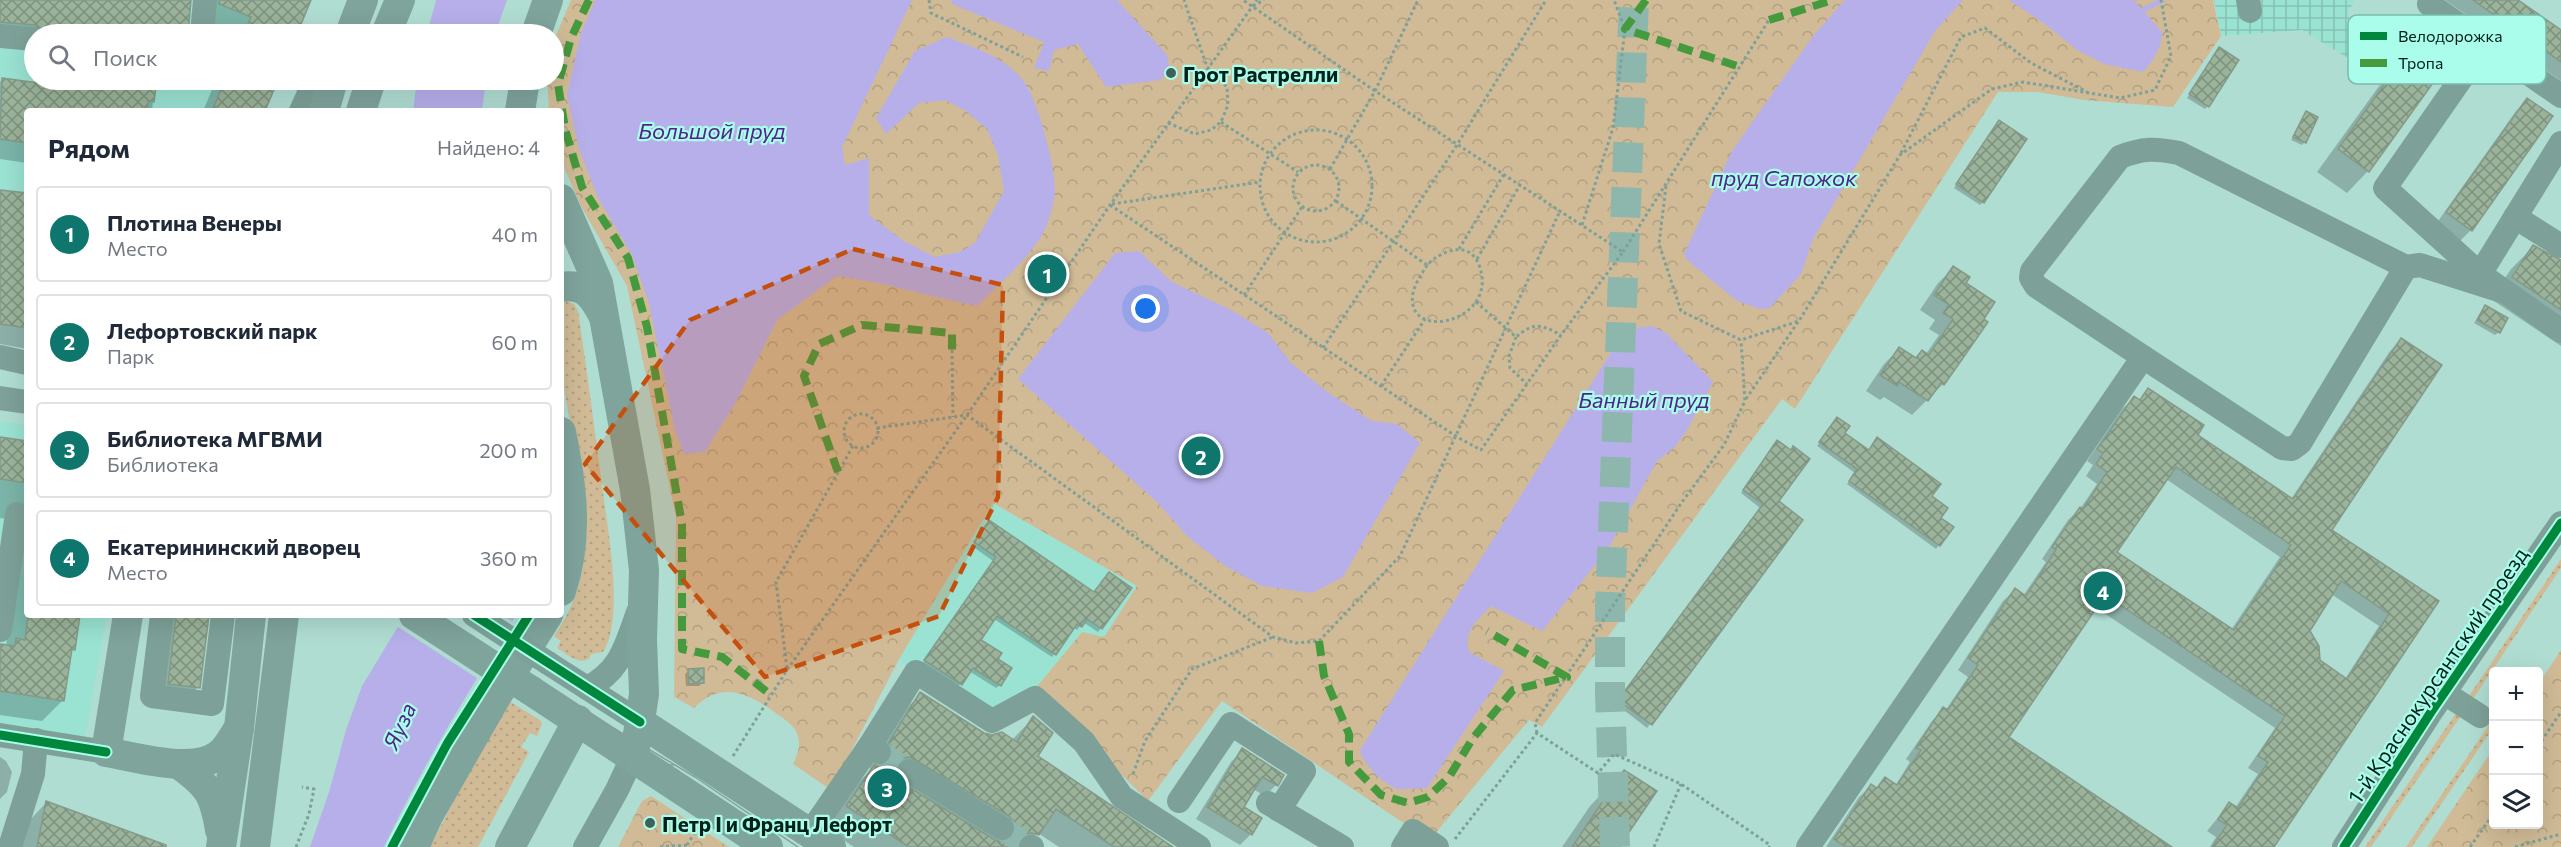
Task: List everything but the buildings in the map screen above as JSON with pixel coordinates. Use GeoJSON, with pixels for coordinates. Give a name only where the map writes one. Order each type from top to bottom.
{"type":"FeatureCollection","features":[{"type":"Feature","properties":{"kind":"main road"},"geometry":{"type":"LineString","coordinates":[[354,24],[363,0]]}},
{"type":"Feature","properties":{"kind":"main road"},"geometry":{"type":"LineString","coordinates":[[359,24],[363,0]]}},
{"type":"Feature","properties":{"kind":"main road"},"geometry":{"type":"LineString","coordinates":[[390,24],[400,0]]}},
{"type":"Feature","properties":{"kind":"main road"},"geometry":{"type":"LineString","coordinates":[[540,24],[548,0]]}},
{"type":"Feature","properties":{"kind":"main road"},"geometry":{"type":"LineString","coordinates":[[325,108],[330,90]]}},
{"type":"Feature","properties":{"kind":"main road"},"geometry":{"type":"LineString","coordinates":[[343,108],[346,90]]}},
{"type":"Feature","properties":{"kind":"main road"},"geometry":{"type":"LineString","coordinates":[[361,108],[367,90]]}},
{"type":"Feature","properties":{"kind":"main road"},"geometry":{"type":"LineString","coordinates":[[564,206],[598,283],[635,490],[644,570],[642,602],[644,694],[632,758]]}},
{"type":"Feature","properties":{"kind":"main road"},"geometry":{"type":"LineString","coordinates":[[564,287],[574,285],[588,291],[606,321]]}},
{"type":"Feature","properties":{"kind":"main road"},"geometry":{"type":"LineString","coordinates":[[564,450],[570,485],[573,533],[570,562],[564,581]]}},
{"type":"Feature","properties":{"kind":"main road"},"geometry":{"type":"LineString","coordinates":[[128,618],[106,752],[180,765],[204,762],[222,753],[239,728]]}},
{"type":"Feature","properties":{"kind":"main road"},"geometry":{"type":"LineString","coordinates":[[221,843],[239,728],[251,618]]}},
{"type":"Feature","properties":{"kind":"main road"},"geometry":{"type":"LineString","coordinates":[[255,847],[284,618]]}},
{"type":"Feature","properties":{"kind":"main road"},"geometry":{"type":"LineString","coordinates":[[419,618],[578,720],[768,847]]}},
{"type":"Feature","properties":{"kind":"main road"},"geometry":{"type":"LineString","coordinates":[[414,847],[428,816],[496,697],[546,618]]}},
{"type":"Feature","properties":{"kind":"main road"},"geometry":{"type":"LineString","coordinates":[[510,847],[578,720]]}},
{"type":"Feature","properties":{"kind":"main road"},"geometry":{"type":"LineString","coordinates":[[640,722],[820,840]]}},
{"type":"Feature","properties":{"kind":"main road"},"geometry":{"type":"LineString","coordinates":[[180,765],[201,781],[215,802],[221,843]]}},
{"type":"Feature","properties":{"kind":"street"},"geometry":{"type":"LineString","coordinates":[[203,24],[205,0]]}},
{"type":"Feature","properties":{"kind":"street"},"geometry":{"type":"LineString","coordinates":[[345,24],[363,0]]}},
{"type":"Feature","properties":{"kind":"street"},"geometry":{"type":"LineString","coordinates":[[2429,4],[2445,15]]}},
{"type":"Feature","properties":{"kind":"street"},"geometry":{"type":"LineString","coordinates":[[0,36],[24,38]]}},
{"type":"Feature","properties":{"kind":"street"},"geometry":{"type":"LineString","coordinates":[[2457,84],[2385,188],[2480,274],[2561,331]]}},
{"type":"Feature","properties":{"kind":"street"},"geometry":{"type":"LineString","coordinates":[[2544,84],[2561,96]]}},
{"type":"Feature","properties":{"kind":"street"},"geometry":{"type":"LineString","coordinates":[[302,108],[310,90]]}},
{"type":"Feature","properties":{"kind":"street"},"geometry":{"type":"LineString","coordinates":[[2480,274],[2561,143]]}},
{"type":"Feature","properties":{"kind":"street"},"geometry":{"type":"LineString","coordinates":[[2406,267],[2300,443],[2292,449],[2282,448],[2143,357],[2036,286],[2031,278],[2032,271],[2120,157],[2139,149],[2158,149],[2179,153],[2406,267],[2420,265],[2502,291]]}},
{"type":"Feature","properties":{"kind":"street"},"geometry":{"type":"LineString","coordinates":[[2515,217],[2561,246]]}},
{"type":"Feature","properties":{"kind":"street"},"geometry":{"type":"LineString","coordinates":[[0,357],[24,362]]}},
{"type":"Feature","properties":{"kind":"street"},"geometry":{"type":"LineString","coordinates":[[1809,847],[2143,357]]}},
{"type":"Feature","properties":{"kind":"street"},"geometry":{"type":"LineString","coordinates":[[0,398],[24,402]]}},
{"type":"Feature","properties":{"kind":"street"},"geometry":{"type":"LineString","coordinates":[[0,630],[17,514]]}},
{"type":"Feature","properties":{"kind":"street","name":"1-й Краснокурсантский проезд"},"geometry":{"type":"LineString","coordinates":[[2344,847],[2431,712],[2446,694],[2561,523]]}},
{"type":"Feature","properties":{"kind":"street"},"geometry":{"type":"LineString","coordinates":[[587,688],[600,681],[616,666],[642,602]]}},
{"type":"Feature","properties":{"kind":"street"},"geometry":{"type":"LineString","coordinates":[[162,618],[152,696],[212,704],[223,618]]}},
{"type":"Feature","properties":{"kind":"street"},"geometry":{"type":"LineString","coordinates":[[479,618],[640,722]]}},
{"type":"Feature","properties":{"kind":"street"},"geometry":{"type":"LineString","coordinates":[[820,840],[874,750],[916,672],[992,721],[1035,698],[1084,742],[1122,797],[1199,847]]}},
{"type":"Feature","properties":{"kind":"street"},"geometry":{"type":"LineString","coordinates":[[2446,694],[2480,716]]}},
{"type":"Feature","properties":{"kind":"street"},"geometry":{"type":"LineString","coordinates":[[1179,801],[1231,724],[1304,771],[1274,806],[1342,847]]}},
{"type":"Feature","properties":{"kind":"street"},"geometry":{"type":"LineString","coordinates":[[0,735],[106,752]]}},
{"type":"Feature","properties":{"kind":"street"},"geometry":{"type":"LineString","coordinates":[[10,847],[33,774],[36,740]]}},
{"type":"Feature","properties":{"kind":"street"},"geometry":{"type":"LineString","coordinates":[[585,847],[632,758]]}},
{"type":"Feature","properties":{"kind":"street"},"geometry":{"type":"LineString","coordinates":[[909,771],[1002,828]]}},
{"type":"Feature","properties":{"kind":"street"},"geometry":{"type":"LineString","coordinates":[[1403,847],[1413,831],[1437,847]]}},
{"type":"Feature","properties":{"kind":"path"},"geometry":{"type":"LineString","coordinates":[[929,0],[931,13],[1023,57]]}},
{"type":"Feature","properties":{"kind":"path"},"geometry":{"type":"LineString","coordinates":[[1168,123],[1195,134],[1211,130],[1221,122],[1228,105],[1227,87],[1207,67],[1184,0]]}},
{"type":"Feature","properties":{"kind":"path"},"geometry":{"type":"LineString","coordinates":[[1242,0],[1375,91],[1623,252]]}},
{"type":"Feature","properties":{"kind":"path"},"geometry":{"type":"LineString","coordinates":[[720,774],[787,670],[967,415],[1110,205],[1257,0]]}},
{"type":"Feature","properties":{"kind":"path"},"geometry":{"type":"LineString","coordinates":[[1252,7],[1264,0]]}},
{"type":"Feature","properties":{"kind":"path"},"geometry":{"type":"LineString","coordinates":[[1330,169],[1375,91],[1418,0]]}},
{"type":"Feature","properties":{"kind":"path"},"geometry":{"type":"LineString","coordinates":[[1323,348],[1457,145],[1546,0]]}},
{"type":"Feature","properties":{"kind":"path"},"geometry":{"type":"LineString","coordinates":[[1582,225],[1613,128],[1625,29],[1614,0]]}},
{"type":"Feature","properties":{"kind":"path"},"geometry":{"type":"LineString","coordinates":[[1900,155],[1992,89],[2023,82],[2120,98],[2155,90],[2171,56],[2161,0]]}},
{"type":"Feature","properties":{"kind":"path"},"geometry":{"type":"LineString","coordinates":[[1110,205],[1457,437],[1481,450],[1561,335],[1623,252],[1769,20]]}},
{"type":"Feature","properties":{"kind":"path"},"geometry":{"type":"LineString","coordinates":[[1769,847],[1770,844],[1681,784],[1614,754],[1598,773],[1538,733],[1535,723],[1682,502],[1724,445],[1745,401],[1799,321],[1900,155],[1961,37],[1985,28],[2031,63],[2091,94]]}},
{"type":"Feature","properties":{"kind":"path"},"geometry":{"type":"LineString","coordinates":[[1221,122],[1298,172]]}},
{"type":"Feature","properties":{"kind":"path"},"geometry":{"type":"LineString","coordinates":[[1305,131],[1327,131],[1348,140],[1361,153],[1371,177],[1370,204],[1361,220],[1345,234],[1326,242],[1305,242],[1285,233],[1270,220],[1262,202],[1260,182],[1269,155],[1285,140],[1305,131]]}},
{"type":"Feature","properties":{"kind":"path"},"geometry":{"type":"LineString","coordinates":[[1313,165],[1330,169],[1339,184],[1336,201],[1329,208],[1320,212],[1302,207],[1295,200],[1292,191],[1293,181],[1298,172],[1313,165]]}},
{"type":"Feature","properties":{"kind":"path"},"geometry":{"type":"LineString","coordinates":[[1459,249],[1504,174]]}},
{"type":"Feature","properties":{"kind":"path"},"geometry":{"type":"LineString","coordinates":[[1110,205],[1260,182]]}},
{"type":"Feature","properties":{"kind":"path"},"geometry":{"type":"LineString","coordinates":[[1477,259],[1520,185]]}},
{"type":"Feature","properties":{"kind":"path"},"geometry":{"type":"LineString","coordinates":[[1666,186],[1659,244],[1681,311],[1742,340],[1799,321]]}},
{"type":"Feature","properties":{"kind":"path"},"geometry":{"type":"LineString","coordinates":[[1336,201],[1427,265]]}},
{"type":"Feature","properties":{"kind":"path"},"geometry":{"type":"LineString","coordinates":[[1244,295],[1302,207]]}},
{"type":"Feature","properties":{"kind":"path"},"geometry":{"type":"LineString","coordinates":[[877,428],[967,415],[1273,638],[1296,643],[1319,642],[1400,556],[1560,212]]}},
{"type":"Feature","properties":{"kind":"path"},"geometry":{"type":"LineString","coordinates":[[1459,249],[1477,259],[1483,275],[1476,302],[1467,312],[1453,320],[1440,323],[1425,319],[1416,312],[1412,295],[1417,282],[1427,265],[1438,254],[1459,249]]}},
{"type":"Feature","properties":{"kind":"path"},"geometry":{"type":"LineString","coordinates":[[1476,302],[1516,337]]}},
{"type":"Feature","properties":{"kind":"path"},"geometry":{"type":"LineString","coordinates":[[1381,386],[1425,319]]}},
{"type":"Feature","properties":{"kind":"path"},"geometry":{"type":"LineString","coordinates":[[1527,384],[1510,368],[1509,356],[1516,337],[1529,327],[1544,326],[1561,335]]}},
{"type":"Feature","properties":{"kind":"path"},"geometry":{"type":"LineString","coordinates":[[1742,340],[1745,401]]}},
{"type":"Feature","properties":{"kind":"path"},"geometry":{"type":"LineString","coordinates":[[952,350],[953,417]]}},
{"type":"Feature","properties":{"kind":"path"},"geometry":{"type":"LineString","coordinates":[[864,415],[875,422],[877,428],[875,441],[864,448],[853,446],[844,434],[844,428],[851,417],[864,415]]}},
{"type":"Feature","properties":{"kind":"path"},"geometry":{"type":"LineString","coordinates":[[787,670],[776,582],[853,446]]}},
{"type":"Feature","properties":{"kind":"path"},"geometry":{"type":"LineString","coordinates":[[1122,797],[1145,741],[1192,669],[1273,638]]}},
{"type":"Feature","properties":{"kind":"path"},"geometry":{"type":"LineString","coordinates":[[2543,739],[2561,712]]}},
{"type":"Feature","properties":{"kind":"path"},"geometry":{"type":"LineString","coordinates":[[1448,847],[1538,733]]}},
{"type":"Feature","properties":{"kind":"path"},"geometry":{"type":"LineString","coordinates":[[1654,847],[1681,784]]}},
{"type":"Feature","properties":{"kind":"path"},"geometry":{"type":"LineString","coordinates":[[296,847],[309,814],[314,789],[302,787]]}},
{"type":"Feature","properties":{"kind":"path"},"geometry":{"type":"LineString","coordinates":[[2470,847],[2489,819]]}},
{"type":"Feature","properties":{"kind":"path"},"geometry":{"type":"LineString","coordinates":[[660,847],[688,846],[697,829]]}},
{"type":"Feature","properties":{"kind":"path"},"geometry":{"type":"LineString","coordinates":[[2515,847],[2561,834]]}},
{"type":"Feature","properties":{"kind":"highlighted area"},"geometry":{"type":"Polygon","coordinates":[[[853,249],[1003,285],[998,497],[939,616],[765,677],[585,464],[690,320],[853,249]]]}},
{"type":"Feature","properties":{"kind":"shaded area"},"geometry":{"type":"Polygon","coordinates":[[[0,0],[258,0],[248,24],[24,24],[24,90],[221,90],[213,108],[24,108],[24,328],[0,324],[0,0]]]}},
{"type":"Feature","properties":{"kind":"shaded area"},"geometry":{"type":"Polygon","coordinates":[[[2214,0],[2355,0],[2348,15],[2348,58],[2302,30],[2221,36],[2214,0]]]}},
{"type":"Feature","properties":{"kind":"shaded area"},"geometry":{"type":"Polygon","coordinates":[[[0,421],[24,425],[24,618],[106,618],[85,737],[0,723],[0,421]]]}},
{"type":"Feature","properties":{"kind":"shaded area"},"geometry":{"type":"Polygon","coordinates":[[[992,503],[1137,586],[1104,637],[1035,689],[990,717],[898,661],[992,503]]]}},
{"type":"Feature","properties":{"kind":"green space"},"geometry":{"type":"Polygon","coordinates":[[[571,0],[2213,0],[2221,36],[2173,107],[2084,100],[2038,92],[1998,92],[1795,409],[1782,399],[1542,727],[1529,720],[1434,835],[1402,822],[1222,701],[1148,801],[1035,689],[1082,632],[1104,637],[1137,586],[993,503],[898,661],[831,790],[793,764],[799,744],[795,730],[756,700],[745,695],[725,692],[704,699],[694,708],[674,697],[676,517],[627,286],[582,208],[564,168],[564,108],[549,108],[548,90],[564,90],[564,24],[561,24],[571,0]]]}},
{"type":"Feature","properties":{"kind":"green space"},"geometry":{"type":"Polygon","coordinates":[[[564,300],[574,304],[578,311],[610,541],[614,602],[609,639],[603,652],[591,654],[589,659],[581,661],[557,648],[561,641],[554,636],[572,604],[582,571],[585,537],[584,503],[566,399],[564,300]]]}},
{"type":"Feature","properties":{"kind":"green space"},"geometry":{"type":"Polygon","coordinates":[[[2561,559],[2561,568],[2495,667],[2489,667],[2489,675],[2469,705],[2465,702],[2561,559]]]}},
{"type":"Feature","properties":{"kind":"green space"},"geometry":{"type":"Polygon","coordinates":[[[2561,650],[2561,847],[2427,847],[2489,755],[2489,829],[2543,829],[2543,677],[2561,650]]]}},
{"type":"Feature","properties":{"kind":"green space"},"geometry":{"type":"Polygon","coordinates":[[[509,701],[540,720],[542,724],[537,736],[530,733],[521,747],[529,752],[478,847],[430,847],[471,767],[509,701]]]}},
{"type":"Feature","properties":{"kind":"green space"},"geometry":{"type":"Polygon","coordinates":[[[2458,710],[2463,713],[2371,847],[2365,847],[2458,710]]]}},
{"type":"Feature","properties":{"kind":"green space"},"geometry":{"type":"Polygon","coordinates":[[[2489,725],[2489,734],[2412,847],[2406,847],[2489,725]]]}},
{"type":"Feature","properties":{"kind":"green space"},"geometry":{"type":"Polygon","coordinates":[[[651,796],[729,847],[618,847],[642,801],[651,796]]]}},
{"type":"Feature","properties":{"kind":"water"},"geometry":{"type":"Polygon","coordinates":[[[436,0],[507,0],[499,24],[430,24],[436,0]]]}},
{"type":"Feature","properties":{"kind":"water","name":"Большой пруд"},"geometry":{"type":"Polygon","coordinates":[[[595,0],[912,0],[842,147],[845,165],[869,158],[869,215],[902,240],[935,257],[960,252],[975,243],[1004,191],[998,155],[987,129],[966,111],[945,100],[919,103],[886,134],[876,118],[915,51],[947,37],[997,58],[1014,71],[1028,88],[1049,150],[1054,180],[1055,192],[1044,231],[1020,264],[977,306],[837,276],[777,320],[736,402],[705,452],[684,454],[675,430],[649,303],[632,255],[598,198],[579,149],[567,95],[581,33],[595,0]]]}},
{"type":"Feature","properties":{"kind":"water"},"geometry":{"type":"Polygon","coordinates":[[[951,0],[1117,0],[1167,55],[1170,70],[1160,80],[1106,87],[1078,44],[1054,50],[1049,71],[1034,68],[1044,42],[952,4],[951,0]]]}},
{"type":"Feature","properties":{"kind":"water","name":"пруд Сапожок"},"geometry":{"type":"Polygon","coordinates":[[[1845,0],[1963,0],[1935,31],[1813,239],[1801,274],[1770,308],[1760,309],[1737,301],[1687,260],[1684,254],[1732,151],[1813,36],[1845,0]]]}},
{"type":"Feature","properties":{"kind":"water"},"geometry":{"type":"Polygon","coordinates":[[[2009,0],[2134,0],[2162,32],[2161,43],[2154,58],[2143,72],[2104,64],[2077,50],[2045,24],[2009,0]]]}},
{"type":"Feature","properties":{"kind":"water"},"geometry":{"type":"Polygon","coordinates":[[[416,90],[485,90],[482,108],[413,108],[416,90]]]}},
{"type":"Feature","properties":{"kind":"water"},"geometry":{"type":"Polygon","coordinates":[[[1139,251],[1172,282],[1231,310],[1268,333],[1291,363],[1330,394],[1372,421],[1397,424],[1420,443],[1343,577],[1312,593],[1262,586],[1225,566],[1187,536],[1157,502],[1018,379],[1115,253],[1139,251]]]}},
{"type":"Feature","properties":{"kind":"water","name":"Банный пруд"},"geometry":{"type":"Polygon","coordinates":[[[1652,326],[1666,333],[1713,382],[1687,430],[1675,447],[1657,461],[1608,549],[1542,631],[1491,606],[1476,621],[1468,638],[1469,652],[1504,671],[1427,788],[1398,789],[1393,787],[1369,767],[1360,750],[1622,335],[1636,328],[1652,326]]]}},
{"type":"Feature","properties":{"kind":"water","name":"Яуза"},"geometry":{"type":"Polygon","coordinates":[[[403,618],[514,618],[430,758],[384,847],[310,847],[329,792],[346,730],[362,686],[403,618]]]}},
{"type":"Feature","properties":{"kind":"pier"},"geometry":{"type":"Polygon","coordinates":[[[399,618],[508,618],[515,623],[480,680],[395,625],[399,618]]]}},
{"type":"Feature","properties":{"kind":"waterway"},"geometry":{"type":"LineString","coordinates":[[2143,10],[2163,0]]}},
{"type":"Feature","properties":{"kind":"tunnel"},"geometry":{"type":"LineString","coordinates":[[1615,847],[1610,693],[1610,605],[1634,0]]}},
{"type":"Feature","properties":{"kind":"tunnel"},"geometry":{"type":"LineString","coordinates":[[879,752],[909,771]]}},
{"type":"Feature","properties":{"kind":"tunnel"},"geometry":{"type":"LineString","coordinates":[[1002,828],[1031,847]]}},
{"type":"Feature","properties":{"kind":"tram line"},"geometry":{"type":"LineString","coordinates":[[0,392],[24,396]]}},
{"type":"Feature","properties":{"kind":"tram line"},"geometry":{"type":"LineString","coordinates":[[0,404],[24,408]]}},
{"type":"Feature","properties":{"kind":"tram line"},"geometry":{"type":"LineString","coordinates":[[439,618],[695,777],[798,847]]}},
{"type":"Feature","properties":{"kind":"tram line"},"geometry":{"type":"LineString","coordinates":[[617,730],[625,753],[624,782]]}},
{"type":"Feature","properties":{"kind":"tram line"},"geometry":{"type":"LineString","coordinates":[[580,847],[605,803],[627,778],[640,770],[656,765],[674,765]]}},
{"type":"Feature","properties":{"kind":"tram line"},"geometry":{"type":"LineString","coordinates":[[792,834],[812,847]]}},
{"type":"Feature","properties":{"kind":"marked path"},"geometry":{"type":"LineString","coordinates":[[564,63],[571,38],[589,0]]}},
{"type":"Feature","properties":{"kind":"marked path"},"geometry":{"type":"LineString","coordinates":[[1646,0],[1625,29],[1740,67]]}},
{"type":"Feature","properties":{"kind":"marked path"},"geometry":{"type":"LineString","coordinates":[[1769,20],[1833,0]]}},
{"type":"Feature","properties":{"kind":"marked path"},"geometry":{"type":"LineString","coordinates":[[559,90],[562,108]]}},
{"type":"Feature","properties":{"kind":"marked path"},"geometry":{"type":"LineString","coordinates":[[564,123],[582,187],[628,258],[647,327],[682,524],[682,649],[722,657],[771,695]]}},
{"type":"Feature","properties":{"kind":"marked path"},"geometry":{"type":"LineString","coordinates":[[838,472],[804,376],[819,344],[862,325],[952,333],[952,350]]}},
{"type":"Feature","properties":{"kind":"marked path"},"geometry":{"type":"LineString","coordinates":[[1319,641],[1324,676],[1349,734],[1349,762],[1381,795],[1408,803],[1428,797],[1449,777],[1473,738],[1513,690],[1567,677],[1487,631]]}},
{"type":"Feature","properties":{"kind":"cycle path"},"geometry":{"type":"LineString","coordinates":[[2344,847],[2431,712],[2561,523]]}},
{"type":"Feature","properties":{"kind":"cycle path"},"geometry":{"type":"LineString","coordinates":[[479,618],[640,722]]}},
{"type":"Feature","properties":{"kind":"cycle path"},"geometry":{"type":"LineString","coordinates":[[392,847],[447,744],[527,618]]}},
{"type":"Feature","properties":{"kind":"cycle path"},"geometry":{"type":"LineString","coordinates":[[0,735],[106,752]]}},
{"type":"Feature","properties":{"kind":"place","name":"Грот Растрелли"},"geometry":{"type":"Point","coordinates":[1171,73]}},
{"type":"Feature","properties":{"kind":"place","name":"Плотина Венеры"},"geometry":{"type":"Point","coordinates":[1047,274]}},
{"type":"Feature","properties":{"kind":"place","name":"Лефортовский парк"},"geometry":{"type":"Point","coordinates":[1201,456]}},
{"type":"Feature","properties":{"kind":"place","name":"Екатерининский дворец"},"geometry":{"type":"Point","coordinates":[2103,591]}},
{"type":"Feature","properties":{"kind":"place","name":"Библиотека МГВМИ"},"geometry":{"type":"Point","coordinates":[887,788]}},
{"type":"Feature","properties":{"kind":"place","name":"Петр I и Франц Лефорт"},"geometry":{"type":"Point","coordinates":[650,823]}}]}
